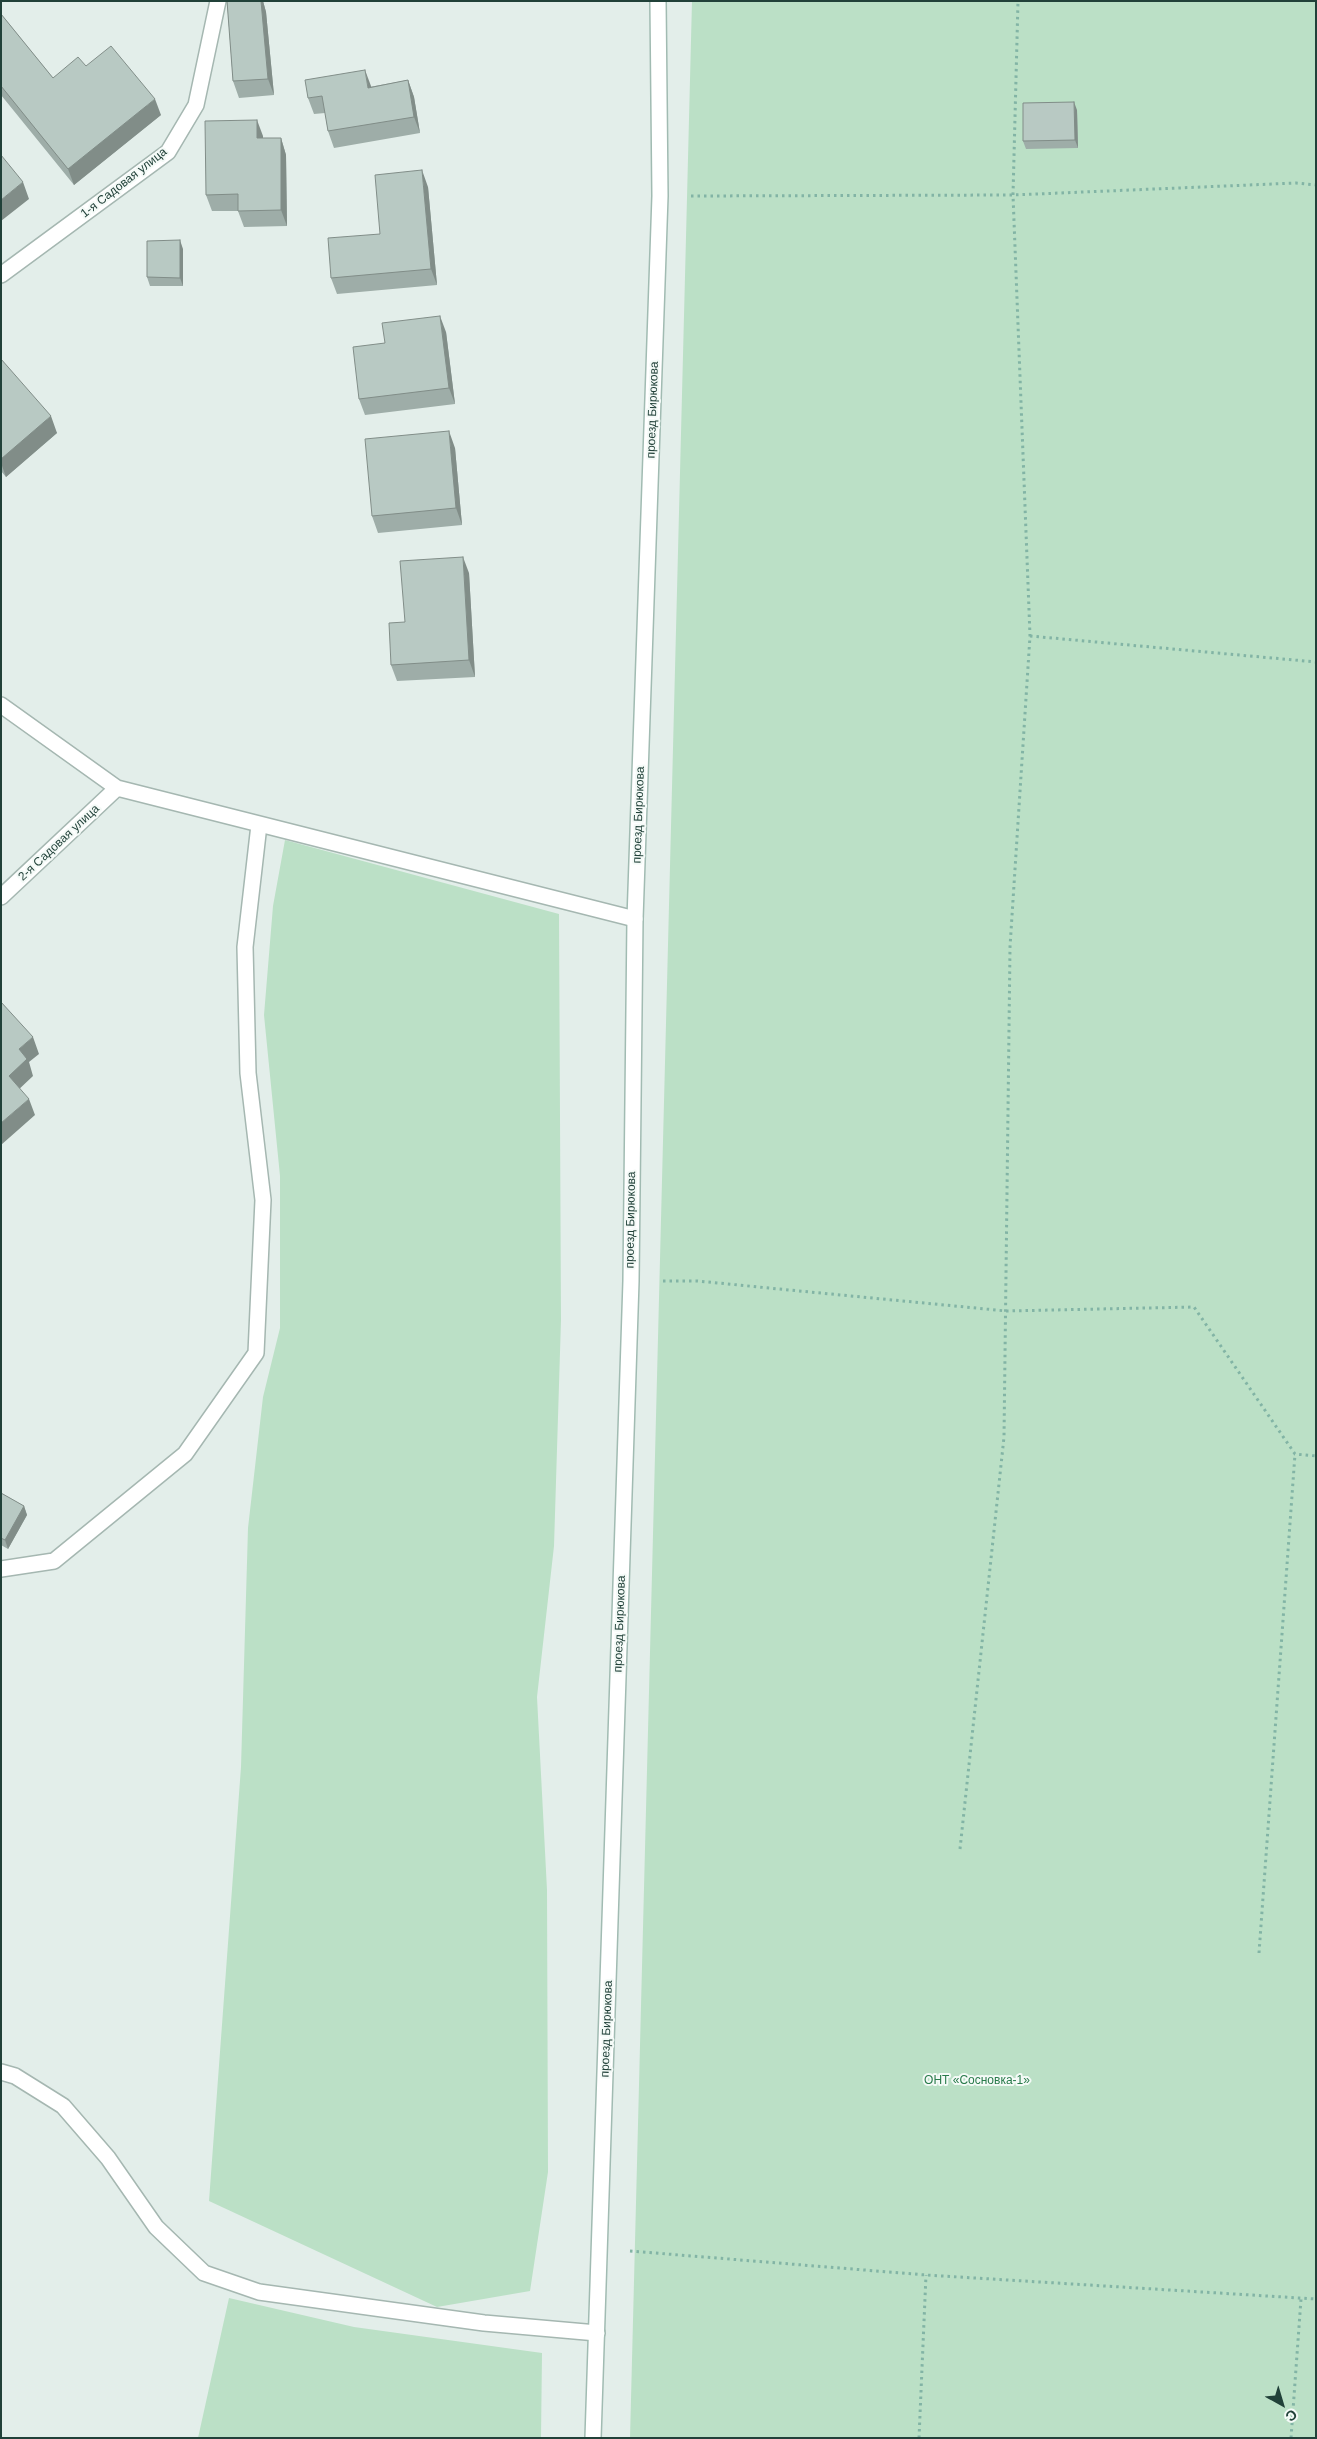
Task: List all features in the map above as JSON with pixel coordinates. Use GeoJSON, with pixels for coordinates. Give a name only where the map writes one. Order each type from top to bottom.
{"type":"FeatureCollection","features":[{"type":"Feature","properties":{"kind":"street","name":"1-я Садовая улица"},"geometry":{"type":"LineString","coordinates":[[1,275],[168,152],[196,105],[218,1]]}},
{"type":"Feature","properties":{"kind":"street","name":"проезд Бирюкова"},"geometry":{"type":"LineString","coordinates":[[593,2438],[631,1281],[635,919],[660,196],[658,1]]}},
{"type":"Feature","properties":{"kind":"street"},"geometry":{"type":"LineString","coordinates":[[1,705],[117,788],[635,919]]}},
{"type":"Feature","properties":{"kind":"street","name":"2-я Садовая улица"},"geometry":{"type":"LineString","coordinates":[[1,897],[117,788]]}},
{"type":"Feature","properties":{"kind":"street"},"geometry":{"type":"LineString","coordinates":[[1,1569],[54,1561],[185,1454],[256,1353],[263,1200],[248,1073],[246,947],[259,825]]}},
{"type":"Feature","properties":{"kind":"street"},"geometry":{"type":"LineString","coordinates":[[1,2072],[15,2076],[63,2106],[108,2158],[156,2227],[204,2273],[259,2292],[484,2323],[597,2333]]}},
{"type":"Feature","properties":{"kind":"path"},"geometry":{"type":"LineString","coordinates":[[960,1849],[1004,1437],[1010,947],[1030,636],[1013,195],[1018,1]]}},
{"type":"Feature","properties":{"kind":"path"},"geometry":{"type":"LineString","coordinates":[[660,196],[1013,195],[1296,183],[1316,185]]}},
{"type":"Feature","properties":{"kind":"path"},"geometry":{"type":"LineString","coordinates":[[1030,636],[1316,662]]}},
{"type":"Feature","properties":{"kind":"path"},"geometry":{"type":"LineString","coordinates":[[631,1281],[698,1281],[1006,1311],[1194,1307],[1295,1454],[1259,1953]]}},
{"type":"Feature","properties":{"kind":"path"},"geometry":{"type":"LineString","coordinates":[[1295,1454],[1316,1456]]}},
{"type":"Feature","properties":{"kind":"path"},"geometry":{"type":"LineString","coordinates":[[600,2248],[926,2275],[1316,2299]]}},
{"type":"Feature","properties":{"kind":"path"},"geometry":{"type":"LineString","coordinates":[[919,2438],[926,2275]]}},
{"type":"Feature","properties":{"kind":"path"},"geometry":{"type":"LineString","coordinates":[[1291,2438],[1301,2298]]}},
{"type":"Feature","properties":{"kind":"green space","name":"ОНТ «Сосновка-1»"},"geometry":{"type":"Polygon","coordinates":[[[692,1],[1316,1],[1316,2438],[630,2438],[692,1]]]}},
{"type":"Feature","properties":{"kind":"green space"},"geometry":{"type":"Polygon","coordinates":[[[285,840],[559,914],[561,1320],[554,1546],[537,1697],[547,1890],[548,2172],[530,2291],[437,2307],[209,2201],[241,1767],[248,1528],[263,1397],[280,1328],[280,1176],[264,1015],[273,906],[285,840]]]}},
{"type":"Feature","properties":{"kind":"green space"},"geometry":{"type":"Polygon","coordinates":[[[229,2298],[354,2327],[542,2353],[541,2438],[198,2438],[229,2298]]]}},
{"type":"Feature","properties":{"kind":"building"},"geometry":{"type":"Polygon","coordinates":[[[227,1],[261,1],[268,79],[233,81],[227,1]]]}},
{"type":"Feature","properties":{"kind":"building"},"geometry":{"type":"Polygon","coordinates":[[[1,14],[53,78],[78,57],[86,66],[111,46],[155,99],[68,169],[1,86],[1,14]]]}},
{"type":"Feature","properties":{"kind":"building"},"geometry":{"type":"Polygon","coordinates":[[[365,70],[368,88],[408,80],[414,117],[328,131],[322,96],[308,98],[305,80],[365,70]]]}},
{"type":"Feature","properties":{"kind":"building"},"geometry":{"type":"Polygon","coordinates":[[[1074,102],[1075,140],[1023,141],[1023,103],[1074,102]]]}},
{"type":"Feature","properties":{"kind":"building"},"geometry":{"type":"Polygon","coordinates":[[[257,120],[257,138],[281,138],[281,210],[238,211],[238,194],[206,195],[205,121],[257,120]]]}},
{"type":"Feature","properties":{"kind":"building"},"geometry":{"type":"Polygon","coordinates":[[[1,155],[23,182],[1,200],[1,155]]]}},
{"type":"Feature","properties":{"kind":"building"},"geometry":{"type":"Polygon","coordinates":[[[422,170],[431,269],[331,278],[328,238],[380,234],[375,175],[422,170]]]}},
{"type":"Feature","properties":{"kind":"building"},"geometry":{"type":"Polygon","coordinates":[[[180,240],[180,278],[147,277],[147,241],[180,240]]]}},
{"type":"Feature","properties":{"kind":"building"},"geometry":{"type":"Polygon","coordinates":[[[440,316],[449,388],[359,399],[353,347],[385,343],[382,323],[440,316]]]}},
{"type":"Feature","properties":{"kind":"building"},"geometry":{"type":"Polygon","coordinates":[[[1,359],[51,416],[1,459],[1,359]]]}},
{"type":"Feature","properties":{"kind":"building"},"geometry":{"type":"Polygon","coordinates":[[[449,431],[456,508],[372,516],[365,439],[449,431]]]}},
{"type":"Feature","properties":{"kind":"building"},"geometry":{"type":"Polygon","coordinates":[[[463,557],[469,660],[391,665],[389,623],[405,622],[400,561],[463,557]]]}},
{"type":"Feature","properties":{"kind":"building"},"geometry":{"type":"Polygon","coordinates":[[[1,1002],[33,1037],[19,1049],[27,1059],[9,1076],[29,1099],[1,1123],[1,1002]]]}},
{"type":"Feature","properties":{"kind":"building"},"geometry":{"type":"Polygon","coordinates":[[[1,1493],[24,1506],[5,1540],[1,1538],[1,1493]]]}}]}
